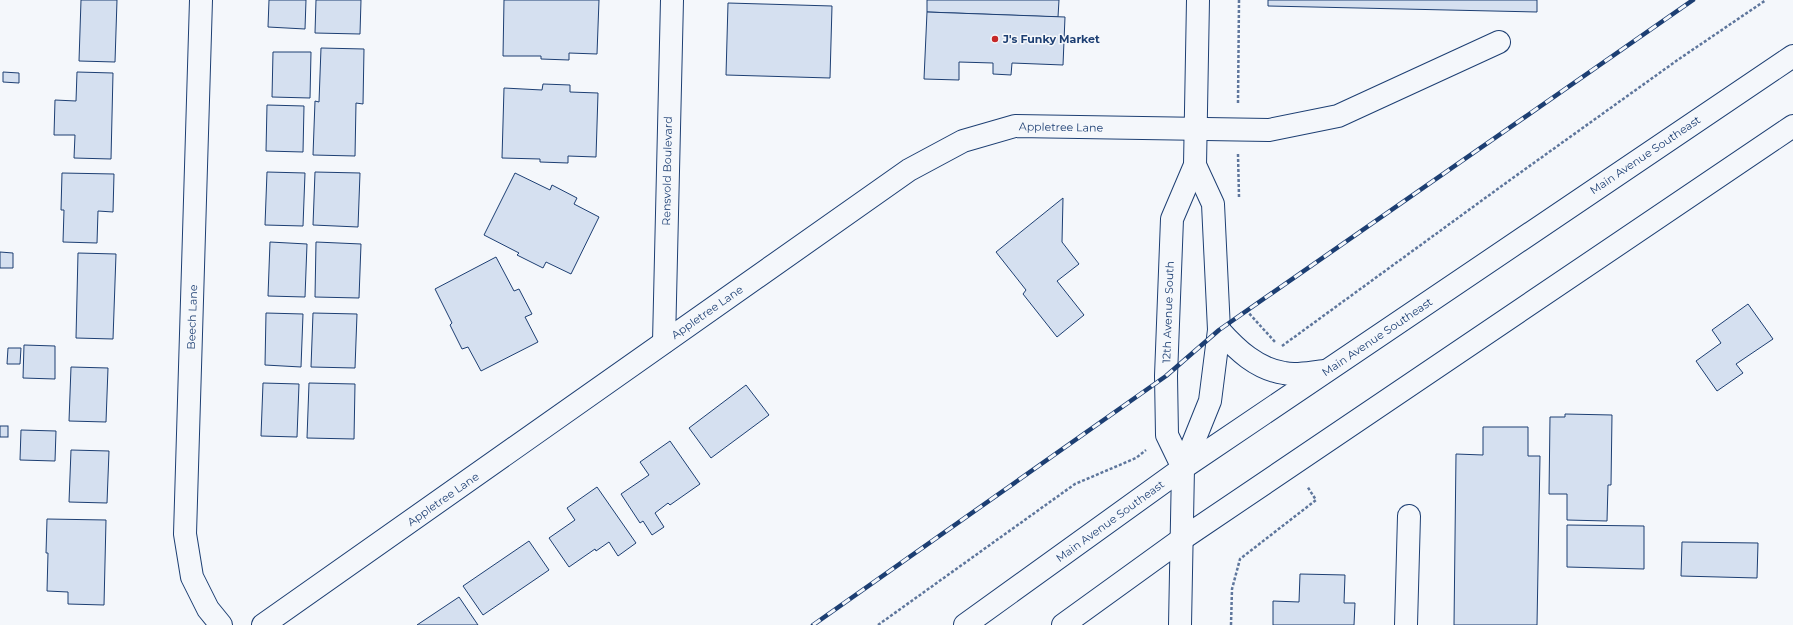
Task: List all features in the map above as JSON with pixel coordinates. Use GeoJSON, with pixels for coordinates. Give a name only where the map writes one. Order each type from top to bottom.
{"type":"FeatureCollection","features":[{"type":"Feature","properties":{"kind":"street","name":"Beech Lane"},"geometry":{"type":"LineString","coordinates":[[201,0],[185,534],[192,577],[208,609],[221,625]]}},
{"type":"Feature","properties":{"kind":"street","name":"Rensvold Boulevard"},"geometry":{"type":"LineString","coordinates":[[664,342],[672,0]]}},
{"type":"Feature","properties":{"kind":"street","name":"12th Avenue South"},"geometry":{"type":"LineString","coordinates":[[1180,625],[1183,468],[1166,435],[1166,376],[1172,219],[1196,165],[1198,0]]}},
{"type":"Feature","properties":{"kind":"street","name":"Appletree Lane"},"geometry":{"type":"LineString","coordinates":[[264,625],[909,170],[963,141],[1015,126],[1269,130],[1338,116],[1499,42]]}},
{"type":"Feature","properties":{"kind":"street","name":"Main Avenue Southeast"},"geometry":{"type":"LineString","coordinates":[[965,625],[1183,468],[1793,56]]}},
{"type":"Feature","properties":{"kind":"street"},"geometry":{"type":"LineString","coordinates":[[1063,625],[1182,539],[1793,126]]}},
{"type":"Feature","properties":{"kind":"street"},"geometry":{"type":"LineString","coordinates":[[1183,468],[1210,402],[1219,330],[1212,204],[1196,165]]}},
{"type":"Feature","properties":{"kind":"street"},"geometry":{"type":"LineString","coordinates":[[1219,330],[1234,348],[1257,364],[1285,374],[1326,371]]}},
{"type":"Feature","properties":{"kind":"street"},"geometry":{"type":"LineString","coordinates":[[1406,625],[1409,516]]}},
{"type":"Feature","properties":{"kind":"path"},"geometry":{"type":"LineString","coordinates":[[1239,0],[1238,130],[1240,201]]}},
{"type":"Feature","properties":{"kind":"path"},"geometry":{"type":"LineString","coordinates":[[1245,304],[1246,312],[1280,348],[1510,180],[1679,59],[1766,0]]}},
{"type":"Feature","properties":{"kind":"path"},"geometry":{"type":"LineString","coordinates":[[878,625],[1075,484],[1136,458]]}},
{"type":"Feature","properties":{"kind":"path"},"geometry":{"type":"LineString","coordinates":[[1231,625],[1232,589],[1240,559],[1316,500],[1292,465]]}},
{"type":"Feature","properties":{"kind":"building"},"geometry":{"type":"Polygon","coordinates":[[[81,0],[117,0],[115,62],[79,61],[81,0]]]}},
{"type":"Feature","properties":{"kind":"building"},"geometry":{"type":"Polygon","coordinates":[[[269,0],[306,0],[305,29],[268,27],[269,0]]]}},
{"type":"Feature","properties":{"kind":"building"},"geometry":{"type":"Polygon","coordinates":[[[316,0],[361,0],[360,34],[315,33],[316,0]]]}},
{"type":"Feature","properties":{"kind":"building"},"geometry":{"type":"Polygon","coordinates":[[[504,0],[599,0],[597,54],[569,53],[569,60],[541,59],[541,56],[503,56],[504,0]]]}},
{"type":"Feature","properties":{"kind":"building"},"geometry":{"type":"Polygon","coordinates":[[[927,0],[1059,0],[1058,17],[927,12],[927,0]]]}},
{"type":"Feature","properties":{"kind":"building"},"geometry":{"type":"Polygon","coordinates":[[[1268,0],[1537,0],[1537,12],[1268,6],[1268,0]]]}},
{"type":"Feature","properties":{"kind":"building"},"geometry":{"type":"Polygon","coordinates":[[[728,3],[832,6],[830,78],[726,75],[728,3]]]}},
{"type":"Feature","properties":{"kind":"building","name":"J's Funky Market"},"geometry":{"type":"Polygon","coordinates":[[[927,12],[1065,17],[1063,65],[1012,63],[1011,75],[993,74],[993,63],[959,62],[959,80],[924,79],[927,12]]]}},
{"type":"Feature","properties":{"kind":"building"},"geometry":{"type":"Polygon","coordinates":[[[321,48],[364,49],[363,104],[356,103],[355,156],[313,155],[315,101],[319,102],[321,48]]]}},
{"type":"Feature","properties":{"kind":"building"},"geometry":{"type":"Polygon","coordinates":[[[273,52],[311,52],[310,98],[272,97],[273,52]]]}},
{"type":"Feature","properties":{"kind":"building"},"geometry":{"type":"Polygon","coordinates":[[[3,72],[19,73],[19,83],[3,82],[3,72]]]}},
{"type":"Feature","properties":{"kind":"building"},"geometry":{"type":"Polygon","coordinates":[[[77,72],[113,73],[111,159],[74,158],[75,135],[54,135],[55,100],[76,101],[77,72]]]}},
{"type":"Feature","properties":{"kind":"building"},"geometry":{"type":"Polygon","coordinates":[[[543,84],[570,85],[570,92],[598,93],[596,157],[568,156],[568,163],[540,162],[540,159],[502,158],[504,88],[542,90],[543,84]]]}},
{"type":"Feature","properties":{"kind":"building"},"geometry":{"type":"Polygon","coordinates":[[[267,105],[304,106],[303,152],[266,151],[267,105]]]}},
{"type":"Feature","properties":{"kind":"building"},"geometry":{"type":"Polygon","coordinates":[[[267,172],[305,173],[303,226],[265,225],[267,172]]]}},
{"type":"Feature","properties":{"kind":"building"},"geometry":{"type":"Polygon","coordinates":[[[315,172],[360,173],[358,227],[313,225],[315,172]]]}},
{"type":"Feature","properties":{"kind":"building"},"geometry":{"type":"Polygon","coordinates":[[[62,173],[114,174],[113,212],[98,211],[97,243],[63,242],[64,210],[61,210],[62,173]]]}},
{"type":"Feature","properties":{"kind":"building"},"geometry":{"type":"Polygon","coordinates":[[[515,173],[550,190],[552,185],[577,198],[574,204],[599,217],[571,274],[546,262],[543,268],[517,255],[519,253],[484,235],[515,173]]]}},
{"type":"Feature","properties":{"kind":"building"},"geometry":{"type":"Polygon","coordinates":[[[1063,198],[1062,242],[1079,264],[1057,281],[1084,315],[1057,337],[1023,294],[1026,290],[996,252],[1063,198]]]}},
{"type":"Feature","properties":{"kind":"building"},"geometry":{"type":"Polygon","coordinates":[[[270,242],[307,244],[305,297],[268,296],[270,242]]]}},
{"type":"Feature","properties":{"kind":"building"},"geometry":{"type":"Polygon","coordinates":[[[316,242],[361,244],[359,298],[315,297],[316,242]]]}},
{"type":"Feature","properties":{"kind":"building"},"geometry":{"type":"Polygon","coordinates":[[[0,252],[13,253],[13,268],[0,268],[0,252]]]}},
{"type":"Feature","properties":{"kind":"building"},"geometry":{"type":"Polygon","coordinates":[[[78,253],[116,254],[113,339],[76,338],[78,253]]]}},
{"type":"Feature","properties":{"kind":"building"},"geometry":{"type":"Polygon","coordinates":[[[496,257],[514,291],[519,289],[532,314],[525,317],[538,342],[481,371],[468,347],[462,349],[450,325],[452,323],[435,289],[496,257]]]}},
{"type":"Feature","properties":{"kind":"building"},"geometry":{"type":"Polygon","coordinates":[[[1748,304],[1773,339],[1736,364],[1743,373],[1717,391],[1696,361],[1721,343],[1712,330],[1748,304]]]}},
{"type":"Feature","properties":{"kind":"building"},"geometry":{"type":"Polygon","coordinates":[[[266,313],[303,314],[301,367],[265,365],[266,313]]]}},
{"type":"Feature","properties":{"kind":"building"},"geometry":{"type":"Polygon","coordinates":[[[313,313],[357,314],[355,368],[311,367],[313,313]]]}},
{"type":"Feature","properties":{"kind":"building"},"geometry":{"type":"Polygon","coordinates":[[[24,345],[55,346],[55,379],[23,378],[24,345]]]}},
{"type":"Feature","properties":{"kind":"building"},"geometry":{"type":"Polygon","coordinates":[[[8,348],[21,348],[20,364],[7,364],[8,348]]]}},
{"type":"Feature","properties":{"kind":"building"},"geometry":{"type":"Polygon","coordinates":[[[71,367],[108,368],[106,422],[69,421],[71,367]]]}},
{"type":"Feature","properties":{"kind":"building"},"geometry":{"type":"Polygon","coordinates":[[[263,383],[299,384],[297,437],[261,436],[263,383]]]}},
{"type":"Feature","properties":{"kind":"building"},"geometry":{"type":"Polygon","coordinates":[[[309,383],[355,384],[354,439],[307,438],[309,383]]]}},
{"type":"Feature","properties":{"kind":"building"},"geometry":{"type":"Polygon","coordinates":[[[746,385],[769,415],[711,458],[689,428],[746,385]]]}},
{"type":"Feature","properties":{"kind":"building"},"geometry":{"type":"Polygon","coordinates":[[[1565,414],[1612,415],[1611,485],[1608,485],[1607,521],[1567,520],[1567,494],[1549,494],[1550,417],[1565,417],[1565,414]]]}},
{"type":"Feature","properties":{"kind":"building"},"geometry":{"type":"Polygon","coordinates":[[[0,426],[8,426],[8,437],[0,437],[0,426]]]}},
{"type":"Feature","properties":{"kind":"building"},"geometry":{"type":"Polygon","coordinates":[[[1483,427],[1528,427],[1528,456],[1540,456],[1537,625],[1454,625],[1456,454],[1483,455],[1483,427]]]}},
{"type":"Feature","properties":{"kind":"building"},"geometry":{"type":"Polygon","coordinates":[[[21,430],[56,431],[55,461],[20,460],[21,430]]]}},
{"type":"Feature","properties":{"kind":"building"},"geometry":{"type":"Polygon","coordinates":[[[670,441],[700,484],[670,505],[668,503],[655,513],[664,527],[652,535],[643,521],[640,523],[621,494],[649,475],[640,462],[670,441]]]}},
{"type":"Feature","properties":{"kind":"building"},"geometry":{"type":"Polygon","coordinates":[[[71,450],[109,451],[107,503],[69,502],[71,450]]]}},
{"type":"Feature","properties":{"kind":"building"},"geometry":{"type":"Polygon","coordinates":[[[597,487],[636,543],[618,556],[609,542],[596,551],[595,549],[569,567],[549,538],[575,520],[567,508],[597,487]]]}},
{"type":"Feature","properties":{"kind":"building"},"geometry":{"type":"Polygon","coordinates":[[[47,519],[106,520],[104,605],[68,604],[68,592],[47,591],[47,519]]]}},
{"type":"Feature","properties":{"kind":"building"},"geometry":{"type":"Polygon","coordinates":[[[1567,525],[1644,526],[1644,569],[1567,567],[1567,525]]]}},
{"type":"Feature","properties":{"kind":"building"},"geometry":{"type":"Polygon","coordinates":[[[529,541],[549,570],[483,615],[463,586],[529,541]]]}},
{"type":"Feature","properties":{"kind":"building"},"geometry":{"type":"Polygon","coordinates":[[[1682,542],[1758,543],[1757,578],[1681,576],[1682,542]]]}},
{"type":"Feature","properties":{"kind":"building"},"geometry":{"type":"Polygon","coordinates":[[[1300,574],[1345,575],[1344,603],[1355,603],[1354,625],[1273,625],[1273,601],[1299,602],[1300,574]]]}},
{"type":"Feature","properties":{"kind":"building"},"geometry":{"type":"Polygon","coordinates":[[[459,597],[478,625],[417,625],[459,597]]]}},
{"type":"Feature","properties":{"kind":"railway"},"geometry":{"type":"LineString","coordinates":[[813,625],[1166,376],[1219,330],[1693,0]]}},
{"type":"Feature","properties":{"kind":"place","name":"J's Funky Market"},"geometry":{"type":"Point","coordinates":[995,39]}}]}
